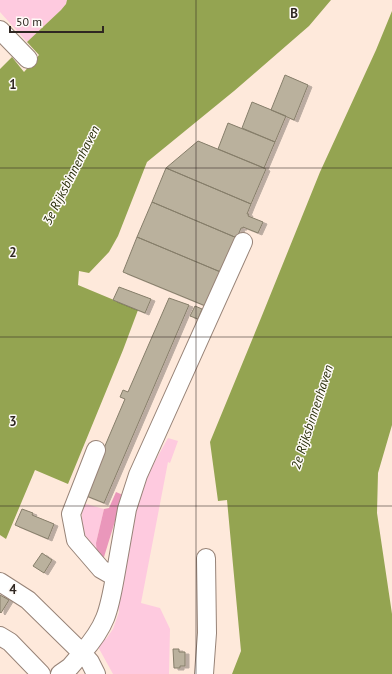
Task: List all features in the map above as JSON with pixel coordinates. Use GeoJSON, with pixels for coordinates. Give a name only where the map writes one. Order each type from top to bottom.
{"type":"FeatureCollection","features":[{"type":"Feature","properties":{"kind":"street"},"geometry":{"type":"LineString","coordinates":[[0,30],[28,59]]}},
{"type":"Feature","properties":{"kind":"street"},"geometry":{"type":"LineString","coordinates":[[60,674],[82,653],[102,627],[110,606],[127,509],[138,475],[243,242]]}},
{"type":"Feature","properties":{"kind":"street"},"geometry":{"type":"LineString","coordinates":[[96,450],[71,514],[76,540],[101,569],[115,577]]}},
{"type":"Feature","properties":{"kind":"street"},"geometry":{"type":"LineString","coordinates":[[204,674],[207,633],[206,558]]}},
{"type":"Feature","properties":{"kind":"street"},"geometry":{"type":"LineString","coordinates":[[0,582],[28,600],[82,653],[90,662],[96,674]]}},
{"type":"Feature","properties":{"kind":"street"},"geometry":{"type":"LineString","coordinates":[[0,636],[10,642],[41,674]]}},
{"type":"Feature","properties":{"kind":"shaded area"},"geometry":{"type":"Polygon","coordinates":[[[0,0],[67,0],[66,4],[61,10],[27,42],[0,12],[0,0]]]}},
{"type":"Feature","properties":{"kind":"shaded area"},"geometry":{"type":"Polygon","coordinates":[[[168,438],[178,441],[170,463],[168,462],[141,603],[160,608],[170,629],[169,674],[113,674],[97,645],[101,640],[106,639],[113,629],[119,612],[118,607],[137,502],[144,481],[168,438]]]}},
{"type":"Feature","properties":{"kind":"shaded area"},"geometry":{"type":"Polygon","coordinates":[[[116,492],[123,495],[104,557],[97,557],[96,543],[104,509],[109,508],[116,492]]]}},
{"type":"Feature","properties":{"kind":"shaded area"},"geometry":{"type":"Polygon","coordinates":[[[83,503],[104,509],[96,543],[97,556],[88,543],[83,531],[83,503]]]}},
{"type":"Feature","properties":{"kind":"water","name":"3e Rijksbinnenhaven"},"geometry":{"type":"Polygon","coordinates":[[[67,0],[331,0],[309,26],[234,91],[147,162],[118,236],[109,252],[89,273],[79,271],[78,285],[138,310],[68,484],[35,470],[6,539],[0,535],[0,69],[12,57],[24,72],[39,55],[27,42],[61,10],[66,4],[67,0]]]}},
{"type":"Feature","properties":{"kind":"water","name":"2e Rijksbinnenhaven"},"geometry":{"type":"Polygon","coordinates":[[[392,11],[392,425],[378,473],[377,513],[392,614],[392,674],[232,674],[241,651],[227,500],[218,501],[210,442],[320,172],[376,50],[392,11]]]}},
{"type":"Feature","properties":{"kind":"building"},"geometry":{"type":"Polygon","coordinates":[[[285,75],[308,85],[294,120],[271,110],[285,75]]]}},
{"type":"Feature","properties":{"kind":"building"},"geometry":{"type":"Polygon","coordinates":[[[252,102],[286,116],[275,142],[242,128],[252,102]]]}},
{"type":"Feature","properties":{"kind":"building"},"geometry":{"type":"Polygon","coordinates":[[[228,123],[275,142],[264,168],[218,149],[228,123]]]}},
{"type":"Feature","properties":{"kind":"building"},"geometry":{"type":"Polygon","coordinates":[[[198,141],[266,169],[251,204],[166,168],[198,141]]]}},
{"type":"Feature","properties":{"kind":"building"},"geometry":{"type":"Polygon","coordinates":[[[166,168],[251,204],[247,214],[249,214],[248,216],[263,222],[258,233],[243,227],[241,228],[237,238],[152,202],[166,168]]]}},
{"type":"Feature","properties":{"kind":"building"},"geometry":{"type":"Polygon","coordinates":[[[152,202],[237,238],[223,273],[137,237],[152,202]]]}},
{"type":"Feature","properties":{"kind":"building"},"geometry":{"type":"Polygon","coordinates":[[[137,237],[223,273],[208,307],[123,272],[137,237]]]}},
{"type":"Feature","properties":{"kind":"building"},"geometry":{"type":"Polygon","coordinates":[[[119,287],[151,299],[145,313],[113,300],[119,287]]]}},
{"type":"Feature","properties":{"kind":"building"},"geometry":{"type":"Polygon","coordinates":[[[169,298],[189,305],[104,503],[84,495],[125,399],[120,397],[123,390],[128,392],[169,298]]]}},
{"type":"Feature","properties":{"kind":"building"},"geometry":{"type":"Polygon","coordinates":[[[195,306],[202,309],[198,319],[190,316],[195,306]]]}},
{"type":"Feature","properties":{"kind":"building"},"geometry":{"type":"Polygon","coordinates":[[[22,509],[54,524],[48,539],[15,525],[22,509]]]}},
{"type":"Feature","properties":{"kind":"building"},"geometry":{"type":"Polygon","coordinates":[[[42,553],[52,560],[44,573],[33,566],[42,553]]]}},
{"type":"Feature","properties":{"kind":"building"},"geometry":{"type":"Polygon","coordinates":[[[0,595],[9,600],[1,613],[0,612],[0,595]]]}},
{"type":"Feature","properties":{"kind":"building"},"geometry":{"type":"Polygon","coordinates":[[[173,649],[179,649],[179,652],[185,652],[185,666],[174,668],[173,649]]]}}]}
